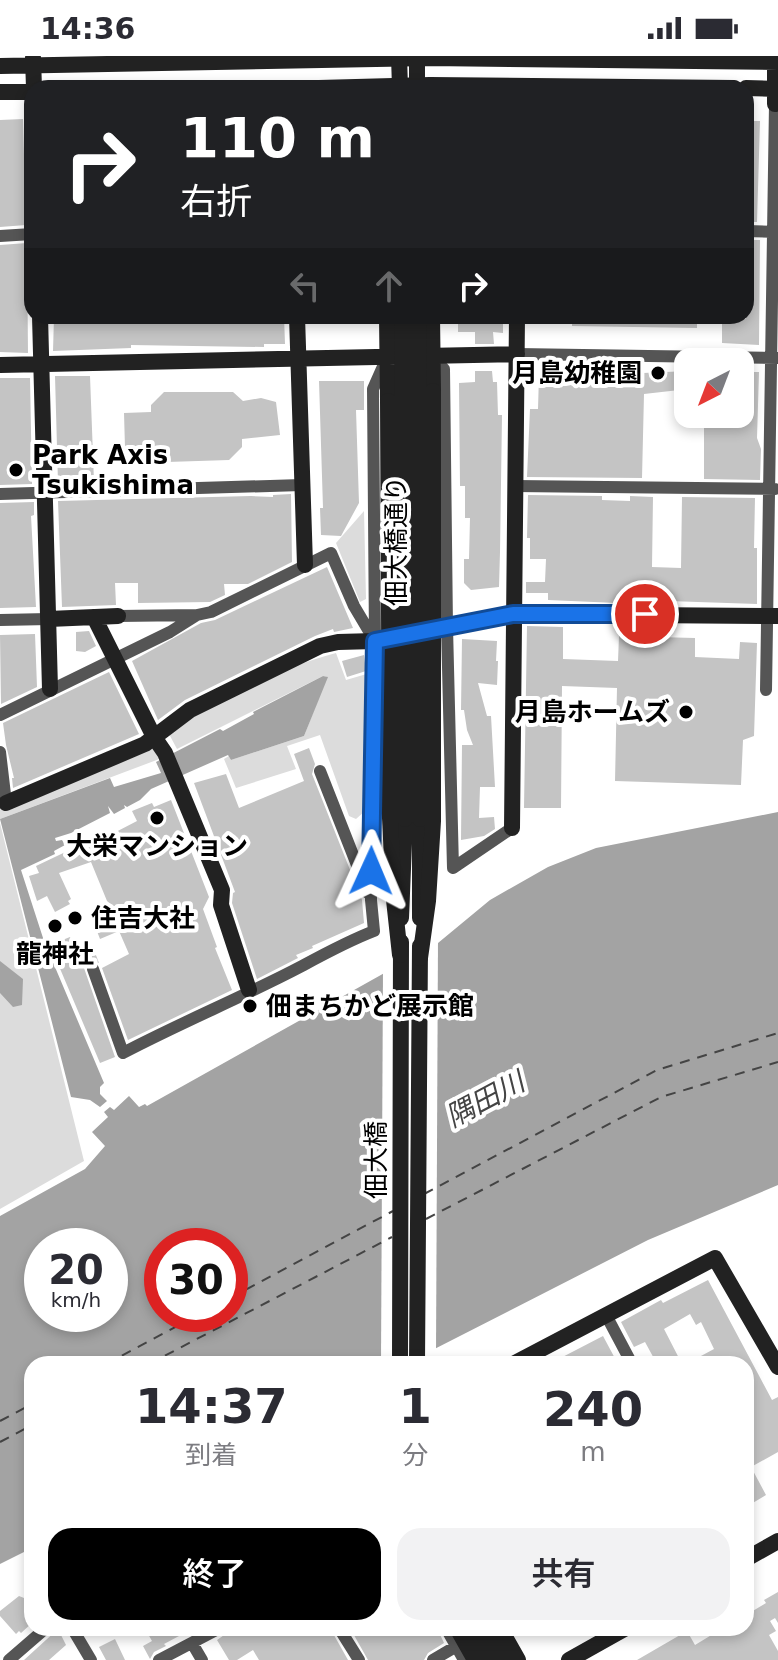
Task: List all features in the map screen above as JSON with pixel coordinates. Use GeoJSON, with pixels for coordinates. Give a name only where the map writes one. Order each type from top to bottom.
{"type":"FeatureCollection","features":[{"type":"Feature","properties":{"kind":"main road"},"geometry":{"type":"LineString","coordinates":[[390,57],[390,80]]}},
{"type":"Feature","properties":{"kind":"main road"},"geometry":{"type":"LineString","coordinates":[[0,66],[33,61],[390,57],[776,60],[776,94],[754,90]]}},
{"type":"Feature","properties":{"kind":"main road"},"geometry":{"type":"LineString","coordinates":[[425,57],[426,80]]}},
{"type":"Feature","properties":{"kind":"main road"},"geometry":{"type":"LineString","coordinates":[[0,92],[24,91]]}},
{"type":"Feature","properties":{"kind":"main road"},"geometry":{"type":"LineString","coordinates":[[40,324],[50,689]]}},
{"type":"Feature","properties":{"kind":"main road"},"geometry":{"type":"LineString","coordinates":[[297,324],[305,565]]}},
{"type":"Feature","properties":{"kind":"main road"},"geometry":{"type":"LineString","coordinates":[[387,324],[390,818],[400,955]]}},
{"type":"Feature","properties":{"kind":"main road","name":"佃大橋通り"},"geometry":{"type":"LineString","coordinates":[[400,955],[406,690],[402,324]]}},
{"type":"Feature","properties":{"kind":"main road","name":"佃大橋通り"},"geometry":{"type":"LineString","coordinates":[[418,324],[420,958]]}},
{"type":"Feature","properties":{"kind":"main road"},"geometry":{"type":"LineString","coordinates":[[420,958],[428,901],[433,821],[432,324]]}},
{"type":"Feature","properties":{"kind":"main road"},"geometry":{"type":"LineString","coordinates":[[512,828],[517,324]]}},
{"type":"Feature","properties":{"kind":"main road"},"geometry":{"type":"LineString","coordinates":[[0,365],[517,354]]}},
{"type":"Feature","properties":{"kind":"main road"},"geometry":{"type":"LineString","coordinates":[[6,803],[145,744],[190,710],[320,646],[375,641],[513,614],[773,616]]}},
{"type":"Feature","properties":{"kind":"main road"},"geometry":{"type":"LineString","coordinates":[[49,619],[118,616]]}},
{"type":"Feature","properties":{"kind":"main road"},"geometry":{"type":"LineString","coordinates":[[94,617],[178,784],[222,890],[221,905],[249,990]]}},
{"type":"Feature","properties":{"kind":"main road","name":"佃大橋"},"geometry":{"type":"LineString","coordinates":[[397,1356],[400,955]]}},
{"type":"Feature","properties":{"kind":"main road","name":"佃大橋"},"geometry":{"type":"LineString","coordinates":[[420,958],[420,1356]]}},
{"type":"Feature","properties":{"kind":"main road"},"geometry":{"type":"LineString","coordinates":[[528,1356],[715,1258],[778,1367]]}},
{"type":"Feature","properties":{"kind":"main road"},"geometry":{"type":"LineString","coordinates":[[754,1554],[778,1541]]}},
{"type":"Feature","properties":{"kind":"main road"},"geometry":{"type":"LineString","coordinates":[[462,1636],[475,1660]]}},
{"type":"Feature","properties":{"kind":"main road"},"geometry":{"type":"LineString","coordinates":[[462,1636],[489,1660]]}},
{"type":"Feature","properties":{"kind":"main road"},"geometry":{"type":"LineString","coordinates":[[491,1636],[504,1660]]}},
{"type":"Feature","properties":{"kind":"main road"},"geometry":{"type":"LineString","coordinates":[[504,1636],[518,1660]]}},
{"type":"Feature","properties":{"kind":"main road"},"geometry":{"type":"LineString","coordinates":[[569,1660],[612,1636]]}},
{"type":"Feature","properties":{"kind":"street"},"geometry":{"type":"LineString","coordinates":[[766,690],[773,616],[776,94]]}},
{"type":"Feature","properties":{"kind":"street"},"geometry":{"type":"LineString","coordinates":[[754,231],[776,232]]}},
{"type":"Feature","properties":{"kind":"street"},"geometry":{"type":"LineString","coordinates":[[0,236],[24,234]]}},
{"type":"Feature","properties":{"kind":"street"},"geometry":{"type":"LineString","coordinates":[[517,354],[775,358]]}},
{"type":"Feature","properties":{"kind":"street"},"geometry":{"type":"LineString","coordinates":[[93,969],[123,1053],[304,965],[336,946],[374,931],[371,900],[375,641],[373,389],[387,356]]}},
{"type":"Feature","properties":{"kind":"street"},"geometry":{"type":"LineString","coordinates":[[432,356],[444,369],[453,868],[512,828]]}},
{"type":"Feature","properties":{"kind":"street"},"geometry":{"type":"LineString","coordinates":[[0,494],[302,485]]}},
{"type":"Feature","properties":{"kind":"street"},"geometry":{"type":"LineString","coordinates":[[515,486],[774,489]]}},
{"type":"Feature","properties":{"kind":"street"},"geometry":{"type":"LineString","coordinates":[[118,616],[211,612],[331,553],[354,606],[375,641]]}},
{"type":"Feature","properties":{"kind":"street"},"geometry":{"type":"LineString","coordinates":[[0,715],[170,632],[197,615]]}},
{"type":"Feature","properties":{"kind":"street"},"geometry":{"type":"LineString","coordinates":[[0,620],[49,619]]}},
{"type":"Feature","properties":{"kind":"street"},"geometry":{"type":"LineString","coordinates":[[0,752],[6,803]]}},
{"type":"Feature","properties":{"kind":"street"},"geometry":{"type":"LineString","coordinates":[[320,771],[371,900]]}},
{"type":"Feature","properties":{"kind":"street"},"geometry":{"type":"LineString","coordinates":[[606,1315],[628,1356]]}},
{"type":"Feature","properties":{"kind":"street"},"geometry":{"type":"LineString","coordinates":[[13,1659],[37,1636]]}},
{"type":"Feature","properties":{"kind":"street"},"geometry":{"type":"LineString","coordinates":[[77,1636],[91,1660]]}},
{"type":"Feature","properties":{"kind":"street"},"geometry":{"type":"LineString","coordinates":[[159,1660],[205,1636]]}},
{"type":"Feature","properties":{"kind":"street"},"geometry":{"type":"LineString","coordinates":[[344,1636],[359,1660]]}},
{"type":"Feature","properties":{"kind":"street"},"geometry":{"type":"LineString","coordinates":[[433,1660],[460,1636]]}},
{"type":"Feature","properties":{"kind":"street"},"geometry":{"type":"LineString","coordinates":[[461,1636],[464,1660]]}},
{"type":"Feature","properties":{"kind":"street"},"geometry":{"type":"LineString","coordinates":[[514,1636],[527,1660]]}},
{"type":"Feature","properties":{"kind":"street"},"geometry":{"type":"LineString","coordinates":[[192,1643],[202,1660]]}},
{"type":"Feature","properties":{"kind":"shaded area"},"geometry":{"type":"Polygon","coordinates":[[[364,511],[366,599],[360,602],[336,543],[364,511]]]}},
{"type":"Feature","properties":{"kind":"shaded area"},"geometry":{"type":"Polygon","coordinates":[[[336,653],[346,680],[370,673],[365,811],[356,819],[349,816],[320,735],[287,746],[296,769],[236,788],[224,759],[229,756],[231,760],[304,736],[327,677],[323,676],[177,749],[169,734],[188,720],[270,676],[336,653]]]}},
{"type":"Feature","properties":{"kind":"shaded area"},"geometry":{"type":"Polygon","coordinates":[[[152,741],[162,758],[0,819],[0,796],[152,741]]]}},
{"type":"Feature","properties":{"kind":"shaded area"},"geometry":{"type":"Polygon","coordinates":[[[0,823],[84,1161],[0,1209],[0,823]]]}},
{"type":"Feature","properties":{"kind":"water"},"geometry":{"type":"Polygon","coordinates":[[[323,676],[328,677],[304,736],[231,760],[228,755],[151,789],[140,800],[127,807],[124,805],[125,808],[114,814],[108,806],[110,813],[55,838],[65,845],[54,851],[55,854],[21,870],[44,941],[104,1083],[100,1094],[107,1101],[100,1107],[90,1100],[71,1097],[0,819],[110,778],[114,787],[161,773],[156,762],[220,729],[223,731],[323,676]]]}},
{"type":"Feature","properties":{"kind":"water","name":"隅田川"},"geometry":{"type":"Polygon","coordinates":[[[778,812],[778,1185],[648,1240],[421,1356],[24,1356],[24,1552],[0,1564],[0,1216],[85,1169],[105,1146],[92,1132],[108,1117],[104,1112],[110,1107],[114,1110],[129,1096],[139,1107],[147,1106],[438,943],[490,900],[548,867],[596,848],[778,812]]]}},
{"type":"Feature","properties":{"kind":"water"},"geometry":{"type":"Polygon","coordinates":[[[0,961],[23,979],[22,1005],[13,1007],[0,993],[0,961]]]}},
{"type":"Feature","properties":{"kind":"pier"},"geometry":{"type":"Polygon","coordinates":[[[438,938],[436,1353],[430,1356],[381,1356],[383,969],[438,938]]]}},
{"type":"Feature","properties":{"kind":"building"},"geometry":{"type":"Polygon","coordinates":[[[23,119],[24,225],[0,227],[0,120],[23,119]]]}},
{"type":"Feature","properties":{"kind":"building"},"geometry":{"type":"Polygon","coordinates":[[[754,121],[760,121],[757,222],[754,222],[754,121]]]}},
{"type":"Feature","properties":{"kind":"building"},"geometry":{"type":"Polygon","coordinates":[[[754,240],[760,240],[759,345],[722,343],[722,324],[754,324],[754,240]]]}},
{"type":"Feature","properties":{"kind":"building"},"geometry":{"type":"Polygon","coordinates":[[[24,243],[24,324],[28,324],[28,353],[0,352],[0,245],[24,243]]]}},
{"type":"Feature","properties":{"kind":"building"},"geometry":{"type":"Polygon","coordinates":[[[54,324],[284,324],[285,344],[264,344],[264,347],[131,345],[131,348],[53,351],[54,324]]]}},
{"type":"Feature","properties":{"kind":"building"},"geometry":{"type":"Polygon","coordinates":[[[458,324],[503,324],[503,333],[493,332],[494,344],[475,344],[475,332],[458,332],[458,324]]]}},
{"type":"Feature","properties":{"kind":"building"},"geometry":{"type":"Polygon","coordinates":[[[697,324],[697,328],[572,326],[697,324]]]}},
{"type":"Feature","properties":{"kind":"building"},"geometry":{"type":"Polygon","coordinates":[[[475,371],[492,371],[493,382],[497,382],[498,415],[502,415],[500,552],[499,587],[471,590],[464,583],[464,559],[469,559],[470,518],[465,518],[465,486],[460,486],[459,383],[475,382],[475,371]]]}},
{"type":"Feature","properties":{"kind":"building"},"geometry":{"type":"Polygon","coordinates":[[[674,372],[674,391],[644,394],[642,478],[527,477],[530,409],[538,409],[539,375],[644,377],[643,373],[674,372]]]}},
{"type":"Feature","properties":{"kind":"building"},"geometry":{"type":"Polygon","coordinates":[[[754,372],[759,372],[757,438],[761,449],[760,480],[704,479],[704,428],[754,428],[754,372]]]}},
{"type":"Feature","properties":{"kind":"building"},"geometry":{"type":"Polygon","coordinates":[[[55,376],[90,376],[94,482],[58,483],[55,376]]]}},
{"type":"Feature","properties":{"kind":"building"},"geometry":{"type":"Polygon","coordinates":[[[0,378],[30,378],[32,484],[0,485],[0,378]]]}},
{"type":"Feature","properties":{"kind":"building"},"geometry":{"type":"Polygon","coordinates":[[[319,381],[364,381],[364,410],[356,410],[359,503],[341,536],[321,535],[319,381]]]}},
{"type":"Feature","properties":{"kind":"building"},"geometry":{"type":"Polygon","coordinates":[[[164,392],[233,392],[243,401],[261,398],[276,402],[280,435],[242,439],[242,447],[229,460],[167,462],[152,448],[125,448],[124,413],[151,412],[151,405],[164,392]]]}},
{"type":"Feature","properties":{"kind":"building"},"geometry":{"type":"Polygon","coordinates":[[[291,494],[292,562],[248,584],[224,584],[225,595],[210,602],[138,603],[138,583],[115,583],[116,605],[62,607],[58,501],[273,497],[291,494]]]}},
{"type":"Feature","properties":{"kind":"building"},"geometry":{"type":"Polygon","coordinates":[[[528,495],[602,496],[602,500],[630,501],[630,496],[653,497],[652,567],[681,568],[682,497],[755,498],[757,604],[548,600],[548,593],[526,593],[526,582],[545,582],[546,559],[530,559],[528,495]]]}},
{"type":"Feature","properties":{"kind":"building"},"geometry":{"type":"Polygon","coordinates":[[[34,502],[34,515],[31,516],[36,607],[0,608],[0,503],[34,502]]]}},
{"type":"Feature","properties":{"kind":"building"},"geometry":{"type":"Polygon","coordinates":[[[327,567],[353,628],[334,632],[333,629],[315,636],[185,700],[158,720],[132,661],[201,623],[215,620],[327,567]]]}},
{"type":"Feature","properties":{"kind":"building","name":"月島ホームズ"},"geometry":{"type":"Polygon","coordinates":[[[527,626],[563,627],[563,659],[618,661],[619,636],[695,638],[695,657],[739,659],[740,642],[757,643],[754,736],[743,740],[741,785],[615,781],[617,688],[562,686],[561,808],[524,808],[527,626]]]}},
{"type":"Feature","properties":{"kind":"building"},"geometry":{"type":"Polygon","coordinates":[[[89,631],[96,646],[85,652],[76,651],[76,632],[89,631]]]}},
{"type":"Feature","properties":{"kind":"building"},"geometry":{"type":"Polygon","coordinates":[[[35,634],[37,687],[1,704],[0,635],[35,634]]]}},
{"type":"Feature","properties":{"kind":"building"},"geometry":{"type":"Polygon","coordinates":[[[462,639],[497,641],[498,661],[497,685],[478,683],[487,716],[491,716],[495,787],[480,787],[479,818],[494,817],[495,829],[484,836],[461,840],[462,745],[473,745],[464,710],[461,710],[462,639]]]}},
{"type":"Feature","properties":{"kind":"building"},"geometry":{"type":"Polygon","coordinates":[[[364,655],[366,671],[347,677],[342,661],[364,655]]]}},
{"type":"Feature","properties":{"kind":"building"},"geometry":{"type":"Polygon","coordinates":[[[109,672],[139,734],[13,788],[14,778],[3,723],[109,672]]]}},
{"type":"Feature","properties":{"kind":"building"},"geometry":{"type":"Polygon","coordinates":[[[309,748],[315,764],[312,774],[362,900],[364,923],[312,946],[296,955],[298,958],[257,979],[232,903],[235,892],[194,783],[226,774],[239,808],[304,781],[294,754],[309,748]]]}},
{"type":"Feature","properties":{"kind":"building"},"geometry":{"type":"Polygon","coordinates":[[[171,800],[209,897],[203,909],[232,990],[128,1040],[102,968],[129,954],[119,931],[100,939],[95,926],[114,918],[91,862],[59,873],[71,899],[68,901],[70,904],[55,912],[47,896],[37,901],[29,876],[39,873],[36,866],[78,846],[84,845],[85,848],[137,821],[132,811],[171,800]]]}},
{"type":"Feature","properties":{"kind":"building"},"geometry":{"type":"Polygon","coordinates":[[[70,937],[78,957],[94,950],[99,963],[91,960],[84,968],[115,1057],[100,1063],[50,945],[70,937]]]}},
{"type":"Feature","properties":{"kind":"building"},"geometry":{"type":"Polygon","coordinates":[[[708,1280],[749,1356],[701,1356],[714,1349],[701,1322],[696,1325],[690,1314],[664,1329],[678,1356],[653,1356],[645,1342],[634,1347],[621,1322],[661,1300],[663,1303],[708,1280]]]}},
{"type":"Feature","properties":{"kind":"building"},"geometry":{"type":"Polygon","coordinates":[[[603,1336],[614,1356],[564,1356],[603,1336]]]}},
{"type":"Feature","properties":{"kind":"building"},"geometry":{"type":"Polygon","coordinates":[[[754,1366],[772,1400],[778,1397],[778,1452],[754,1465],[754,1366]]]}},
{"type":"Feature","properties":{"kind":"building"},"geometry":{"type":"Polygon","coordinates":[[[754,1473],[766,1495],[754,1502],[754,1473]]]}},
{"type":"Feature","properties":{"kind":"building"},"geometry":{"type":"Polygon","coordinates":[[[778,1592],[778,1623],[775,1618],[770,1621],[776,1631],[769,1635],[778,1651],[778,1660],[637,1660],[678,1636],[690,1636],[695,1645],[710,1636],[754,1636],[754,1610],[766,1603],[764,1600],[778,1592]]]}},
{"type":"Feature","properties":{"kind":"building"},"geometry":{"type":"Polygon","coordinates":[[[19,1596],[24,1598],[24,1630],[16,1634],[0,1616],[0,1611],[19,1596]]]}},
{"type":"Feature","properties":{"kind":"building"},"geometry":{"type":"Polygon","coordinates":[[[50,1636],[62,1636],[66,1645],[49,1660],[24,1660],[50,1636]]]}},
{"type":"Feature","properties":{"kind":"building"},"geometry":{"type":"Polygon","coordinates":[[[149,1636],[179,1636],[164,1644],[166,1646],[154,1652],[150,1659],[143,1646],[152,1641],[149,1636]]]}},
{"type":"Feature","properties":{"kind":"building"},"geometry":{"type":"Polygon","coordinates":[[[223,1636],[334,1636],[348,1660],[259,1660],[253,1650],[237,1660],[229,1660],[217,1640],[223,1636]]]}},
{"type":"Feature","properties":{"kind":"building"},"geometry":{"type":"Polygon","coordinates":[[[354,1636],[441,1636],[444,1643],[428,1653],[424,1660],[368,1660],[354,1636]]]}},
{"type":"Feature","properties":{"kind":"building"},"geometry":{"type":"Polygon","coordinates":[[[115,1639],[125,1660],[106,1660],[99,1647],[115,1639]]]}},
{"type":"Feature","properties":{"kind":"ferry route"},"geometry":{"type":"LineString","coordinates":[[424,1194],[657,1070],[778,1033]]}},
{"type":"Feature","properties":{"kind":"ferry route"},"geometry":{"type":"LineString","coordinates":[[426,1219],[661,1097],[778,1062]]}},
{"type":"Feature","properties":{"kind":"ferry route"},"geometry":{"type":"LineString","coordinates":[[248,1288],[393,1211]]}},
{"type":"Feature","properties":{"kind":"ferry route"},"geometry":{"type":"LineString","coordinates":[[164,1356],[392,1237]]}},
{"type":"Feature","properties":{"kind":"ferry route"},"geometry":{"type":"LineString","coordinates":[[121,1356],[166,1332]]}},
{"type":"Feature","properties":{"kind":"ferry route"},"geometry":{"type":"LineString","coordinates":[[0,1421],[24,1408]]}},
{"type":"Feature","properties":{"kind":"ferry route"},"geometry":{"type":"LineString","coordinates":[[0,1442],[24,1429]]}},
{"type":"Feature","properties":{"kind":"place","name":"月島幼稚園"},"geometry":{"type":"Point","coordinates":[658,373]}},
{"type":"Feature","properties":{"kind":"place","name":"Park Axis Tsukishima"},"geometry":{"type":"Point","coordinates":[16,470]}},
{"type":"Feature","properties":{"kind":"place","name":"月島ホームズ"},"geometry":{"type":"Point","coordinates":[686,712]}},
{"type":"Feature","properties":{"kind":"place","name":"大栄マンション"},"geometry":{"type":"Point","coordinates":[157,818]}},
{"type":"Feature","properties":{"kind":"place","name":"住吉大社"},"geometry":{"type":"Point","coordinates":[75,918]}},
{"type":"Feature","properties":{"kind":"place","name":"龍神社"},"geometry":{"type":"Point","coordinates":[55,926]}},
{"type":"Feature","properties":{"kind":"place","name":"佃まちかど展示館"},"geometry":{"type":"Point","coordinates":[250,1006]}},
{"type":"Feature","properties":{"kind":"route"},"geometry":{"type":"LineString","coordinates":[[371,871],[375,641],[513,614],[645,614]]}}]}
